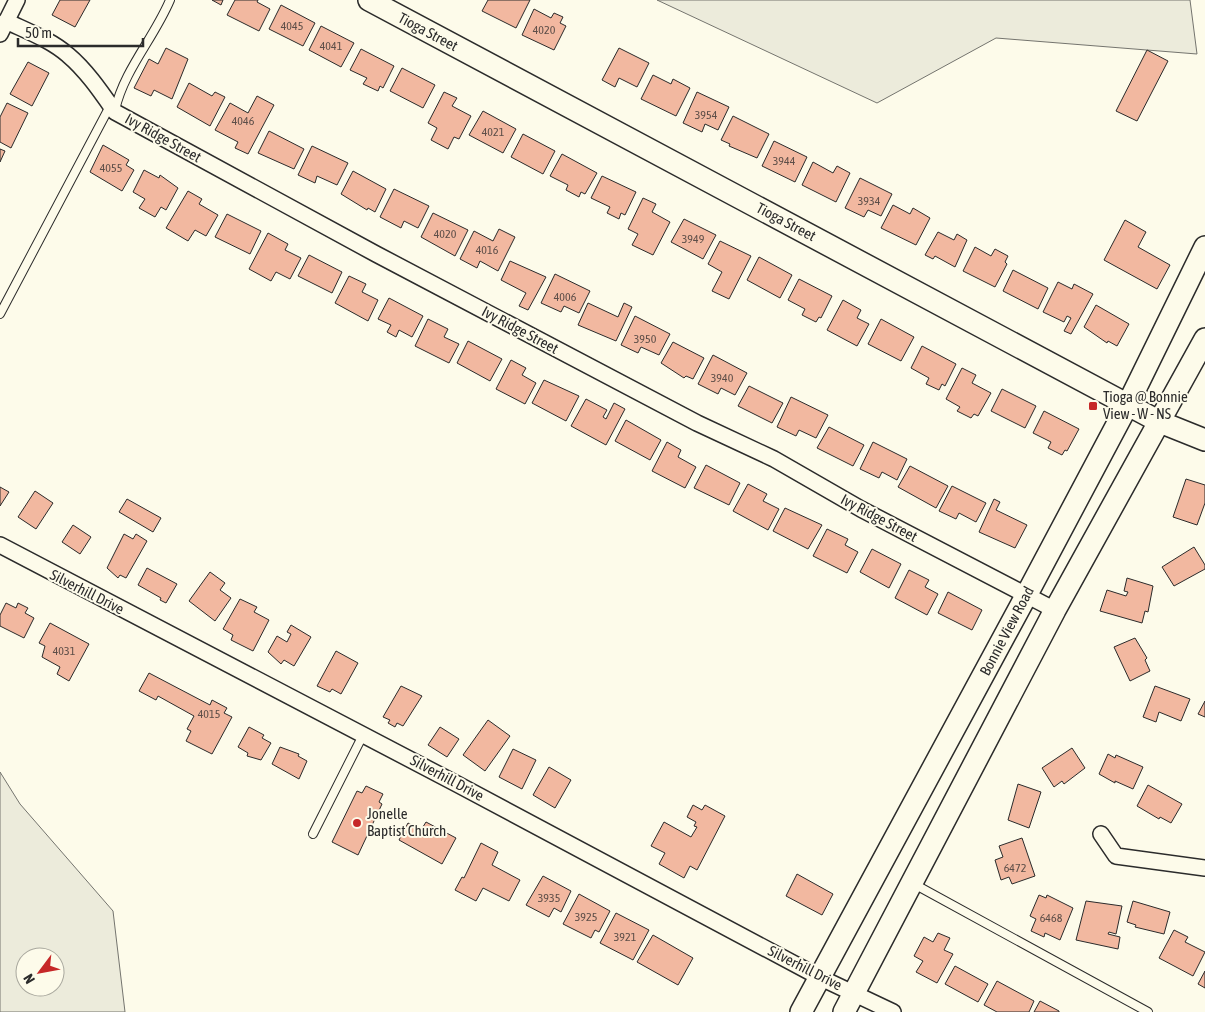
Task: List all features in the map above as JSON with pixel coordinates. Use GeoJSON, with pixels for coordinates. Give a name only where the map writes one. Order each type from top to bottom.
{"type":"FeatureCollection","features":[{"type":"Feature","properties":{"kind":"main road","name":"Tioga Street"},"geometry":{"type":"LineString","coordinates":[[368,0],[1160,422],[1205,440]]}},
{"type":"Feature","properties":{"kind":"main road","name":"Bonnie View Road"},"geometry":{"type":"LineString","coordinates":[[801,1012],[1128,404],[1205,247]]}},
{"type":"Feature","properties":{"kind":"main road"},"geometry":{"type":"LineString","coordinates":[[844,1012],[1055,610],[1205,339]]}},
{"type":"Feature","properties":{"kind":"street"},"geometry":{"type":"LineString","coordinates":[[3,28],[17,0]]}},
{"type":"Feature","properties":{"kind":"street","name":"Ivy Ridge Street"},"geometry":{"type":"LineString","coordinates":[[3,28],[43,39],[68,54],[113,109],[384,259],[697,423],[774,459],[861,509],[1055,610]]}},
{"type":"Feature","properties":{"kind":"street","name":"Silverhill Drive"},"geometry":{"type":"LineString","coordinates":[[0,545],[820,977],[893,1012]]}},
{"type":"Feature","properties":{"kind":"street"},"geometry":{"type":"LineString","coordinates":[[1101,834],[1116,856],[1205,868]]}},
{"type":"Feature","properties":{"kind":"lane"},"geometry":{"type":"LineString","coordinates":[[0,314],[113,109],[119,92],[163,16],[170,0]]}},
{"type":"Feature","properties":{"kind":"lane"},"geometry":{"type":"LineString","coordinates":[[313,834],[363,735]]}},
{"type":"Feature","properties":{"kind":"lane"},"geometry":{"type":"LineString","coordinates":[[912,883],[1148,1012]]}},
{"type":"Feature","properties":{"kind":"shaded area"},"geometry":{"type":"Polygon","coordinates":[[[657,0],[1190,0],[1197,54],[996,38],[877,103],[657,0]]]}},
{"type":"Feature","properties":{"kind":"shaded area"},"geometry":{"type":"Polygon","coordinates":[[[0,772],[20,804],[113,911],[125,1012],[0,1012],[0,772]]]}},
{"type":"Feature","properties":{"kind":"building"},"geometry":{"type":"Polygon","coordinates":[[[60,0],[90,0],[75,27],[52,15],[60,0]]]}},
{"type":"Feature","properties":{"kind":"building"},"geometry":{"type":"Polygon","coordinates":[[[212,0],[223,0],[221,5],[212,0]]]}},
{"type":"Feature","properties":{"kind":"building"},"geometry":{"type":"Polygon","coordinates":[[[235,0],[258,0],[257,2],[270,9],[259,31],[227,15],[235,0]]]}},
{"type":"Feature","properties":{"kind":"building"},"geometry":{"type":"Polygon","coordinates":[[[488,0],[530,0],[516,28],[482,11],[488,0]]]}},
{"type":"Feature","properties":{"kind":"building"},"geometry":{"type":"Polygon","coordinates":[[[281,5],[315,23],[303,46],[269,29],[281,5]]]}},
{"type":"Feature","properties":{"kind":"building"},"geometry":{"type":"Polygon","coordinates":[[[534,9],[551,18],[554,13],[563,17],[560,23],[566,26],[554,50],[522,35],[534,9]]]}},
{"type":"Feature","properties":{"kind":"building"},"geometry":{"type":"Polygon","coordinates":[[[321,26],[354,43],[341,67],[309,50],[321,26]]]}},
{"type":"Feature","properties":{"kind":"building"},"geometry":{"type":"Polygon","coordinates":[[[166,48],[188,59],[172,99],[154,90],[151,96],[134,88],[149,59],[158,64],[166,48]]]}},
{"type":"Feature","properties":{"kind":"building"},"geometry":{"type":"Polygon","coordinates":[[[619,48],[649,63],[637,87],[619,78],[615,87],[602,80],[619,48]]]}},
{"type":"Feature","properties":{"kind":"building"},"geometry":{"type":"Polygon","coordinates":[[[361,49],[394,66],[383,88],[380,86],[378,91],[363,84],[367,78],[350,70],[361,49]]]}},
{"type":"Feature","properties":{"kind":"building"},"geometry":{"type":"Polygon","coordinates":[[[1147,50],[1168,61],[1137,121],[1116,111],[1147,50]]]}},
{"type":"Feature","properties":{"kind":"building"},"geometry":{"type":"Polygon","coordinates":[[[28,62],[49,73],[32,106],[10,94],[28,62]]]}},
{"type":"Feature","properties":{"kind":"building"},"geometry":{"type":"Polygon","coordinates":[[[402,68],[435,85],[423,108],[390,91],[402,68]]]}},
{"type":"Feature","properties":{"kind":"building"},"geometry":{"type":"Polygon","coordinates":[[[653,75],[671,84],[673,79],[690,88],[676,116],[641,99],[653,75]]]}},
{"type":"Feature","properties":{"kind":"building"},"geometry":{"type":"Polygon","coordinates":[[[189,83],[212,96],[215,92],[225,97],[210,126],[177,107],[189,83]]]}},
{"type":"Feature","properties":{"kind":"building"},"geometry":{"type":"Polygon","coordinates":[[[444,92],[457,98],[452,106],[471,116],[459,139],[454,137],[448,149],[431,140],[437,128],[428,123],[444,92]]]}},
{"type":"Feature","properties":{"kind":"building"},"geometry":{"type":"Polygon","coordinates":[[[697,92],[729,107],[718,130],[705,124],[702,132],[683,123],[697,92]]]}},
{"type":"Feature","properties":{"kind":"building"},"geometry":{"type":"Polygon","coordinates":[[[257,96],[274,105],[248,154],[235,148],[238,142],[215,130],[230,103],[248,113],[257,96]]]}},
{"type":"Feature","properties":{"kind":"building"},"geometry":{"type":"Polygon","coordinates":[[[7,103],[28,113],[11,148],[0,142],[0,117],[7,103]]]}},
{"type":"Feature","properties":{"kind":"building"},"geometry":{"type":"Polygon","coordinates":[[[483,111],[516,129],[503,153],[469,135],[483,111]]]}},
{"type":"Feature","properties":{"kind":"building"},"geometry":{"type":"Polygon","coordinates":[[[733,116],[769,134],[757,158],[729,146],[730,144],[721,140],[733,116]]]}},
{"type":"Feature","properties":{"kind":"building"},"geometry":{"type":"Polygon","coordinates":[[[269,131],[304,149],[294,169],[258,153],[269,131]]]}},
{"type":"Feature","properties":{"kind":"building"},"geometry":{"type":"Polygon","coordinates":[[[523,134],[555,151],[543,174],[511,157],[523,134]]]}},
{"type":"Feature","properties":{"kind":"building"},"geometry":{"type":"Polygon","coordinates":[[[774,141],[807,157],[795,182],[762,166],[774,141]]]}},
{"type":"Feature","properties":{"kind":"building"},"geometry":{"type":"Polygon","coordinates":[[[103,145],[129,160],[126,165],[134,170],[122,191],[90,172],[103,145]]]}},
{"type":"Feature","properties":{"kind":"building"},"geometry":{"type":"Polygon","coordinates":[[[312,146],[348,163],[337,185],[317,176],[315,183],[298,175],[312,146]]]}},
{"type":"Feature","properties":{"kind":"building"},"geometry":{"type":"Polygon","coordinates":[[[0,149],[5,151],[0,162],[0,149]]]}},
{"type":"Feature","properties":{"kind":"building"},"geometry":{"type":"Polygon","coordinates":[[[562,154],[597,173],[585,194],[581,192],[579,197],[566,190],[568,185],[550,176],[562,154]]]}},
{"type":"Feature","properties":{"kind":"building"},"geometry":{"type":"Polygon","coordinates":[[[813,162],[833,173],[837,166],[850,173],[836,202],[802,185],[813,162]]]}},
{"type":"Feature","properties":{"kind":"building"},"geometry":{"type":"Polygon","coordinates":[[[144,170],[159,178],[160,175],[178,188],[166,210],[161,207],[155,217],[139,208],[145,199],[133,192],[144,170]]]}},
{"type":"Feature","properties":{"kind":"building"},"geometry":{"type":"Polygon","coordinates":[[[353,171],[386,189],[375,212],[368,208],[367,210],[341,194],[353,171]]]}},
{"type":"Feature","properties":{"kind":"building"},"geometry":{"type":"Polygon","coordinates":[[[602,176],[636,192],[625,215],[621,213],[619,219],[607,213],[610,207],[591,198],[602,176]]]}},
{"type":"Feature","properties":{"kind":"building"},"geometry":{"type":"Polygon","coordinates":[[[860,178],[892,194],[881,216],[868,210],[864,217],[845,208],[860,178]]]}},
{"type":"Feature","properties":{"kind":"building"},"geometry":{"type":"Polygon","coordinates":[[[394,189],[429,206],[418,228],[404,221],[401,228],[380,217],[394,189]]]}},
{"type":"Feature","properties":{"kind":"building"},"geometry":{"type":"Polygon","coordinates":[[[188,191],[202,199],[199,204],[218,215],[206,236],[195,230],[188,241],[166,228],[188,191]]]}},
{"type":"Feature","properties":{"kind":"building"},"geometry":{"type":"Polygon","coordinates":[[[643,198],[656,204],[652,212],[670,222],[653,255],[632,245],[638,234],[628,229],[643,198]]]}},
{"type":"Feature","properties":{"kind":"building"},"geometry":{"type":"Polygon","coordinates":[[[893,205],[910,214],[913,208],[930,218],[916,245],[881,228],[893,205]]]}},
{"type":"Feature","properties":{"kind":"building"},"geometry":{"type":"Polygon","coordinates":[[[433,213],[468,230],[455,256],[421,237],[433,213]]]}},
{"type":"Feature","properties":{"kind":"building"},"geometry":{"type":"Polygon","coordinates":[[[227,214],[261,231],[250,254],[215,237],[227,214]]]}},
{"type":"Feature","properties":{"kind":"building"},"geometry":{"type":"Polygon","coordinates":[[[684,219],[716,235],[703,259],[671,242],[684,219]]]}},
{"type":"Feature","properties":{"kind":"building"},"geometry":{"type":"Polygon","coordinates":[[[1125,220],[1146,232],[1138,247],[1170,265],[1157,289],[1104,260],[1125,220]]]}},
{"type":"Feature","properties":{"kind":"building"},"geometry":{"type":"Polygon","coordinates":[[[499,229],[515,237],[498,271],[480,261],[477,268],[460,259],[474,231],[493,241],[499,229]]]}},
{"type":"Feature","properties":{"kind":"building"},"geometry":{"type":"Polygon","coordinates":[[[938,232],[954,240],[957,234],[967,240],[955,267],[935,256],[933,259],[925,255],[938,232]]]}},
{"type":"Feature","properties":{"kind":"building"},"geometry":{"type":"Polygon","coordinates":[[[268,233],[288,244],[285,250],[301,258],[290,279],[276,272],[271,281],[249,269],[268,233]]]}},
{"type":"Feature","properties":{"kind":"building"},"geometry":{"type":"Polygon","coordinates":[[[720,241],[751,256],[729,299],[712,291],[722,272],[708,264],[720,241]]]}},
{"type":"Feature","properties":{"kind":"building"},"geometry":{"type":"Polygon","coordinates":[[[975,247],[991,256],[995,249],[1008,256],[1005,262],[1007,264],[995,287],[963,271],[975,247]]]}},
{"type":"Feature","properties":{"kind":"building"},"geometry":{"type":"Polygon","coordinates":[[[309,255],[342,272],[332,293],[298,276],[309,255]]]}},
{"type":"Feature","properties":{"kind":"building"},"geometry":{"type":"Polygon","coordinates":[[[759,257],[792,275],[780,298],[747,280],[759,257]]]}},
{"type":"Feature","properties":{"kind":"building"},"geometry":{"type":"Polygon","coordinates":[[[510,261],[546,277],[528,310],[519,306],[526,293],[501,280],[510,261]]]}},
{"type":"Feature","properties":{"kind":"building"},"geometry":{"type":"Polygon","coordinates":[[[1013,270],[1048,288],[1038,309],[1003,291],[1013,270]]]}},
{"type":"Feature","properties":{"kind":"building"},"geometry":{"type":"Polygon","coordinates":[[[555,274],[590,291],[579,313],[564,306],[561,312],[541,303],[555,274]]]}},
{"type":"Feature","properties":{"kind":"building"},"geometry":{"type":"Polygon","coordinates":[[[349,276],[366,284],[362,292],[378,300],[368,321],[335,303],[349,276]]]}},
{"type":"Feature","properties":{"kind":"building"},"geometry":{"type":"Polygon","coordinates":[[[799,279],[832,296],[821,318],[819,317],[816,322],[802,315],[805,309],[788,300],[799,279]]]}},
{"type":"Feature","properties":{"kind":"building"},"geometry":{"type":"Polygon","coordinates":[[[1058,282],[1072,289],[1074,284],[1093,294],[1071,334],[1064,331],[1071,318],[1067,316],[1064,322],[1043,312],[1058,282]]]}},
{"type":"Feature","properties":{"kind":"building"},"geometry":{"type":"Polygon","coordinates":[[[389,298],[423,316],[412,337],[399,330],[396,337],[387,332],[391,325],[378,319],[389,298]]]}},
{"type":"Feature","properties":{"kind":"building"},"geometry":{"type":"Polygon","coordinates":[[[843,300],[861,310],[857,318],[869,324],[857,346],[827,330],[843,300]]]}},
{"type":"Feature","properties":{"kind":"building"},"geometry":{"type":"Polygon","coordinates":[[[588,303],[618,317],[624,303],[632,307],[616,341],[578,325],[588,303]]]}},
{"type":"Feature","properties":{"kind":"building"},"geometry":{"type":"Polygon","coordinates":[[[1096,305],[1129,324],[1117,346],[1108,341],[1107,343],[1084,327],[1096,305]]]}},
{"type":"Feature","properties":{"kind":"building"},"geometry":{"type":"Polygon","coordinates":[[[635,316],[670,334],[659,355],[641,347],[638,353],[621,345],[635,316]]]}},
{"type":"Feature","properties":{"kind":"building"},"geometry":{"type":"Polygon","coordinates":[[[428,319],[448,329],[444,337],[459,344],[449,363],[415,346],[428,319]]]}},
{"type":"Feature","properties":{"kind":"building"},"geometry":{"type":"Polygon","coordinates":[[[881,319],[914,337],[901,361],[868,344],[881,319]]]}},
{"type":"Feature","properties":{"kind":"building"},"geometry":{"type":"Polygon","coordinates":[[[468,341],[502,359],[490,381],[457,363],[468,341]]]}},
{"type":"Feature","properties":{"kind":"building"},"geometry":{"type":"Polygon","coordinates":[[[673,342],[704,358],[693,379],[686,376],[684,378],[661,363],[673,342]]]}},
{"type":"Feature","properties":{"kind":"building"},"geometry":{"type":"Polygon","coordinates":[[[922,346],[956,364],[945,386],[942,384],[939,390],[926,384],[929,378],[911,368],[922,346]]]}},
{"type":"Feature","properties":{"kind":"building"},"geometry":{"type":"Polygon","coordinates":[[[713,355],[747,373],[735,395],[721,388],[718,394],[698,384],[713,355]]]}},
{"type":"Feature","properties":{"kind":"building"},"geometry":{"type":"Polygon","coordinates":[[[511,360],[526,368],[522,375],[536,383],[525,404],[496,389],[511,360]]]}},
{"type":"Feature","properties":{"kind":"building"},"geometry":{"type":"Polygon","coordinates":[[[962,368],[976,375],[972,383],[991,393],[978,416],[974,414],[971,418],[957,411],[960,407],[946,399],[962,368]]]}},
{"type":"Feature","properties":{"kind":"building"},"geometry":{"type":"Polygon","coordinates":[[[544,380],[579,396],[566,421],[532,403],[544,380]]]}},
{"type":"Feature","properties":{"kind":"building"},"geometry":{"type":"Polygon","coordinates":[[[749,386],[783,403],[772,423],[738,406],[749,386]]]}},
{"type":"Feature","properties":{"kind":"building"},"geometry":{"type":"Polygon","coordinates":[[[1002,389],[1036,406],[1025,428],[991,411],[1002,389]]]}},
{"type":"Feature","properties":{"kind":"building"},"geometry":{"type":"Polygon","coordinates":[[[791,397],[828,415],[816,438],[799,430],[796,436],[777,427],[791,397]]]}},
{"type":"Feature","properties":{"kind":"building"},"geometry":{"type":"Polygon","coordinates":[[[586,399],[607,410],[603,417],[606,419],[614,403],[625,409],[606,445],[571,426],[586,399]]]}},
{"type":"Feature","properties":{"kind":"building"},"geometry":{"type":"Polygon","coordinates":[[[1044,411],[1079,429],[1067,451],[1065,450],[1062,455],[1048,448],[1051,442],[1033,433],[1044,411]]]}},
{"type":"Feature","properties":{"kind":"building"},"geometry":{"type":"Polygon","coordinates":[[[626,420],[661,440],[650,460],[615,441],[626,420]]]}},
{"type":"Feature","properties":{"kind":"building"},"geometry":{"type":"Polygon","coordinates":[[[829,427],[864,445],[853,466],[817,448],[829,427]]]}},
{"type":"Feature","properties":{"kind":"building"},"geometry":{"type":"Polygon","coordinates":[[[667,442],[681,450],[678,457],[696,467],[685,488],[652,471],[667,442]]]}},
{"type":"Feature","properties":{"kind":"building"},"geometry":{"type":"Polygon","coordinates":[[[873,442],[907,459],[897,480],[882,472],[879,478],[860,469],[873,442]]]}},
{"type":"Feature","properties":{"kind":"building"},"geometry":{"type":"Polygon","coordinates":[[[706,465],[740,483],[729,505],[694,488],[706,465]]]}},
{"type":"Feature","properties":{"kind":"building"},"geometry":{"type":"Polygon","coordinates":[[[910,466],[948,486],[936,508],[898,487],[910,466]]]}},
{"type":"Feature","properties":{"kind":"building"},"geometry":{"type":"Polygon","coordinates":[[[1186,479],[1205,485],[1205,503],[1197,525],[1173,517],[1186,479]]]}},
{"type":"Feature","properties":{"kind":"building"},"geometry":{"type":"Polygon","coordinates":[[[748,484],[767,494],[763,501],[779,509],[768,530],[733,511],[748,484]]]}},
{"type":"Feature","properties":{"kind":"building"},"geometry":{"type":"Polygon","coordinates":[[[952,486],[986,503],[976,522],[959,513],[956,519],[939,511],[952,486]]]}},
{"type":"Feature","properties":{"kind":"building"},"geometry":{"type":"Polygon","coordinates":[[[0,487],[9,492],[0,506],[0,487]]]}},
{"type":"Feature","properties":{"kind":"building"},"geometry":{"type":"Polygon","coordinates":[[[35,491],[53,503],[36,529],[18,517],[35,491]]]}},
{"type":"Feature","properties":{"kind":"building"},"geometry":{"type":"Polygon","coordinates":[[[127,499],[161,518],[153,532],[119,512],[127,499]]]}},
{"type":"Feature","properties":{"kind":"building"},"geometry":{"type":"Polygon","coordinates":[[[994,499],[1000,502],[996,510],[1027,525],[1015,548],[979,532],[994,499]]]}},
{"type":"Feature","properties":{"kind":"building"},"geometry":{"type":"Polygon","coordinates":[[[785,508],[822,525],[808,549],[773,531],[785,508]]]}},
{"type":"Feature","properties":{"kind":"building"},"geometry":{"type":"Polygon","coordinates":[[[73,525],[91,537],[80,554],[62,542],[73,525]]]}},
{"type":"Feature","properties":{"kind":"building"},"geometry":{"type":"Polygon","coordinates":[[[827,529],[848,539],[845,545],[858,552],[847,573],[813,556],[827,529]]]}},
{"type":"Feature","properties":{"kind":"building"},"geometry":{"type":"Polygon","coordinates":[[[124,534],[133,539],[136,534],[147,541],[126,578],[120,575],[118,578],[107,568],[124,534]]]}},
{"type":"Feature","properties":{"kind":"building"},"geometry":{"type":"Polygon","coordinates":[[[1194,547],[1205,565],[1205,569],[1174,586],[1162,567],[1194,547]]]}},
{"type":"Feature","properties":{"kind":"building"},"geometry":{"type":"Polygon","coordinates":[[[872,549],[901,564],[889,588],[860,572],[872,549]]]}},
{"type":"Feature","properties":{"kind":"building"},"geometry":{"type":"Polygon","coordinates":[[[147,568],[177,584],[166,603],[160,600],[161,598],[138,585],[147,568]]]}},
{"type":"Feature","properties":{"kind":"building"},"geometry":{"type":"Polygon","coordinates":[[[909,570],[929,580],[925,587],[938,594],[927,615],[895,598],[909,570]]]}},
{"type":"Feature","properties":{"kind":"building"},"geometry":{"type":"Polygon","coordinates":[[[210,572],[225,583],[220,590],[231,598],[215,621],[189,601],[210,572]]]}},
{"type":"Feature","properties":{"kind":"building"},"geometry":{"type":"Polygon","coordinates":[[[1127,578],[1153,586],[1148,612],[1145,611],[1142,623],[1100,611],[1107,590],[1126,596],[1128,592],[1124,591],[1127,578]]]}},
{"type":"Feature","properties":{"kind":"building"},"geometry":{"type":"Polygon","coordinates":[[[948,592],[982,610],[972,630],[938,613],[948,592]]]}},
{"type":"Feature","properties":{"kind":"building"},"geometry":{"type":"Polygon","coordinates":[[[240,599],[257,607],[254,612],[269,620],[253,651],[231,640],[233,635],[223,629],[240,599]]]}},
{"type":"Feature","properties":{"kind":"building"},"geometry":{"type":"Polygon","coordinates":[[[6,603],[16,608],[18,603],[28,608],[25,613],[34,618],[24,638],[0,626],[0,615],[6,603]]]}},
{"type":"Feature","properties":{"kind":"building"},"geometry":{"type":"Polygon","coordinates":[[[50,623],[89,644],[69,681],[57,674],[60,667],[42,657],[45,646],[39,643],[50,623]]]}},
{"type":"Feature","properties":{"kind":"building"},"geometry":{"type":"Polygon","coordinates":[[[291,625],[311,637],[294,666],[284,660],[281,664],[268,652],[277,636],[287,642],[291,634],[287,632],[291,625]]]}},
{"type":"Feature","properties":{"kind":"building"},"geometry":{"type":"Polygon","coordinates":[[[1135,638],[1147,658],[1145,660],[1150,671],[1130,681],[1114,647],[1135,638]]]}},
{"type":"Feature","properties":{"kind":"building"},"geometry":{"type":"Polygon","coordinates":[[[336,651],[358,663],[341,694],[332,689],[330,692],[317,686],[336,651]]]}},
{"type":"Feature","properties":{"kind":"building"},"geometry":{"type":"Polygon","coordinates":[[[149,673],[210,705],[212,700],[227,708],[224,713],[232,717],[212,754],[186,741],[191,731],[187,729],[194,716],[158,696],[156,700],[139,691],[149,673]]]}},
{"type":"Feature","properties":{"kind":"building"},"geometry":{"type":"Polygon","coordinates":[[[401,686],[422,696],[403,726],[397,723],[395,727],[388,723],[390,720],[383,717],[401,686]]]}},
{"type":"Feature","properties":{"kind":"building"},"geometry":{"type":"Polygon","coordinates":[[[1155,686],[1190,699],[1181,721],[1159,712],[1156,722],[1143,717],[1155,686]]]}},
{"type":"Feature","properties":{"kind":"building"},"geometry":{"type":"Polygon","coordinates":[[[1205,701],[1205,717],[1198,714],[1205,701]]]}},
{"type":"Feature","properties":{"kind":"building"},"geometry":{"type":"Polygon","coordinates":[[[488,720],[510,736],[485,771],[463,755],[488,720]]]}},
{"type":"Feature","properties":{"kind":"building"},"geometry":{"type":"Polygon","coordinates":[[[249,727],[264,735],[262,738],[271,743],[261,760],[247,756],[248,753],[238,747],[249,727]]]}},
{"type":"Feature","properties":{"kind":"building"},"geometry":{"type":"Polygon","coordinates":[[[440,727],[459,739],[447,757],[428,745],[440,727]]]}},
{"type":"Feature","properties":{"kind":"building"},"geometry":{"type":"Polygon","coordinates":[[[280,747],[299,754],[298,756],[307,761],[299,779],[272,764],[280,747]]]}},
{"type":"Feature","properties":{"kind":"building"},"geometry":{"type":"Polygon","coordinates":[[[1072,748],[1085,768],[1064,784],[1062,781],[1054,787],[1042,768],[1072,748]]]}},
{"type":"Feature","properties":{"kind":"building"},"geometry":{"type":"Polygon","coordinates":[[[513,749],[536,760],[522,789],[499,777],[513,749]]]}},
{"type":"Feature","properties":{"kind":"building"},"geometry":{"type":"Polygon","coordinates":[[[1108,754],[1115,758],[1116,755],[1143,767],[1133,789],[1115,781],[1115,783],[1099,774],[1108,754]]]}},
{"type":"Feature","properties":{"kind":"building"},"geometry":{"type":"Polygon","coordinates":[[[549,767],[571,780],[555,808],[533,795],[549,767]]]}},
{"type":"Feature","properties":{"kind":"building"},"geometry":{"type":"Polygon","coordinates":[[[1018,784],[1041,792],[1029,828],[1008,820],[1018,784]]]}},
{"type":"Feature","properties":{"kind":"building"},"geometry":{"type":"Polygon","coordinates":[[[1148,785],[1182,804],[1171,823],[1160,817],[1159,819],[1137,806],[1148,785]]]}},
{"type":"Feature","properties":{"kind":"building","name":"Jonelle Baptist Church"},"geometry":{"type":"Polygon","coordinates":[[[366,786],[383,794],[379,802],[382,804],[358,855],[332,842],[357,791],[362,793],[366,786]]]}},
{"type":"Feature","properties":{"kind":"building"},"geometry":{"type":"Polygon","coordinates":[[[693,805],[702,810],[705,805],[725,816],[697,870],[690,866],[684,878],[659,864],[665,853],[651,846],[664,822],[691,837],[697,827],[694,826],[696,822],[687,817],[693,805]]]}},
{"type":"Feature","properties":{"kind":"building"},"geometry":{"type":"Polygon","coordinates":[[[426,822],[456,838],[442,864],[399,840],[408,823],[421,830],[426,822]]]}},
{"type":"Feature","properties":{"kind":"building"},"geometry":{"type":"Polygon","coordinates":[[[1022,838],[1035,876],[1012,884],[1009,877],[1001,880],[995,860],[1003,857],[999,846],[1022,838]]]}},
{"type":"Feature","properties":{"kind":"building"},"geometry":{"type":"Polygon","coordinates":[[[481,843],[498,852],[492,865],[520,880],[509,901],[483,888],[476,901],[455,890],[462,877],[464,878],[481,843]]]}},
{"type":"Feature","properties":{"kind":"building"},"geometry":{"type":"Polygon","coordinates":[[[797,874],[833,894],[822,915],[786,896],[797,874]]]}},
{"type":"Feature","properties":{"kind":"building"},"geometry":{"type":"Polygon","coordinates":[[[543,876],[571,891],[561,912],[554,908],[549,917],[526,905],[543,876]]]}},
{"type":"Feature","properties":{"kind":"building"},"geometry":{"type":"Polygon","coordinates":[[[579,894],[610,911],[599,932],[595,930],[591,938],[563,924],[579,894]]]}},
{"type":"Feature","properties":{"kind":"building"},"geometry":{"type":"Polygon","coordinates":[[[1039,895],[1046,898],[1047,895],[1073,908],[1060,940],[1045,933],[1044,937],[1031,931],[1036,919],[1030,916],[1039,895]]]}},
{"type":"Feature","properties":{"kind":"building"},"geometry":{"type":"Polygon","coordinates":[[[1086,901],[1122,906],[1116,934],[1109,932],[1108,934],[1120,937],[1118,949],[1076,940],[1086,901]]]}},
{"type":"Feature","properties":{"kind":"building"},"geometry":{"type":"Polygon","coordinates":[[[1133,901],[1170,912],[1164,934],[1135,927],[1136,925],[1127,922],[1133,901]]]}},
{"type":"Feature","properties":{"kind":"building"},"geometry":{"type":"Polygon","coordinates":[[[616,913],[649,930],[633,960],[600,943],[616,913]]]}},
{"type":"Feature","properties":{"kind":"building"},"geometry":{"type":"Polygon","coordinates":[[[1174,930],[1188,937],[1185,942],[1205,952],[1193,976],[1159,958],[1174,930]]]}},
{"type":"Feature","properties":{"kind":"building"},"geometry":{"type":"Polygon","coordinates":[[[938,933],[950,938],[944,950],[953,954],[937,983],[916,972],[923,961],[914,956],[924,937],[933,942],[938,933]]]}},
{"type":"Feature","properties":{"kind":"building"},"geometry":{"type":"Polygon","coordinates":[[[653,935],[693,958],[678,985],[637,962],[653,935]]]}},
{"type":"Feature","properties":{"kind":"building"},"geometry":{"type":"Polygon","coordinates":[[[955,966],[988,984],[978,1002],[945,984],[955,966]]]}},
{"type":"Feature","properties":{"kind":"building"},"geometry":{"type":"Polygon","coordinates":[[[1205,971],[1205,988],[1198,984],[1205,971]]]}},
{"type":"Feature","properties":{"kind":"building"},"geometry":{"type":"Polygon","coordinates":[[[997,981],[1034,1001],[1029,1012],[997,1012],[984,1005],[997,981]]]}},
{"type":"Feature","properties":{"kind":"building"},"geometry":{"type":"Polygon","coordinates":[[[1040,1001],[1059,1011],[1059,1012],[1034,1012],[1040,1001]]]}},
{"type":"Feature","properties":{"kind":"place","name":"Tioga @ Bonnie View - W - NS"},"geometry":{"type":"Point","coordinates":[1093,406]}},
{"type":"Feature","properties":{"kind":"place","name":"Jonelle Baptist Church"},"geometry":{"type":"Point","coordinates":[357,823]}}]}
